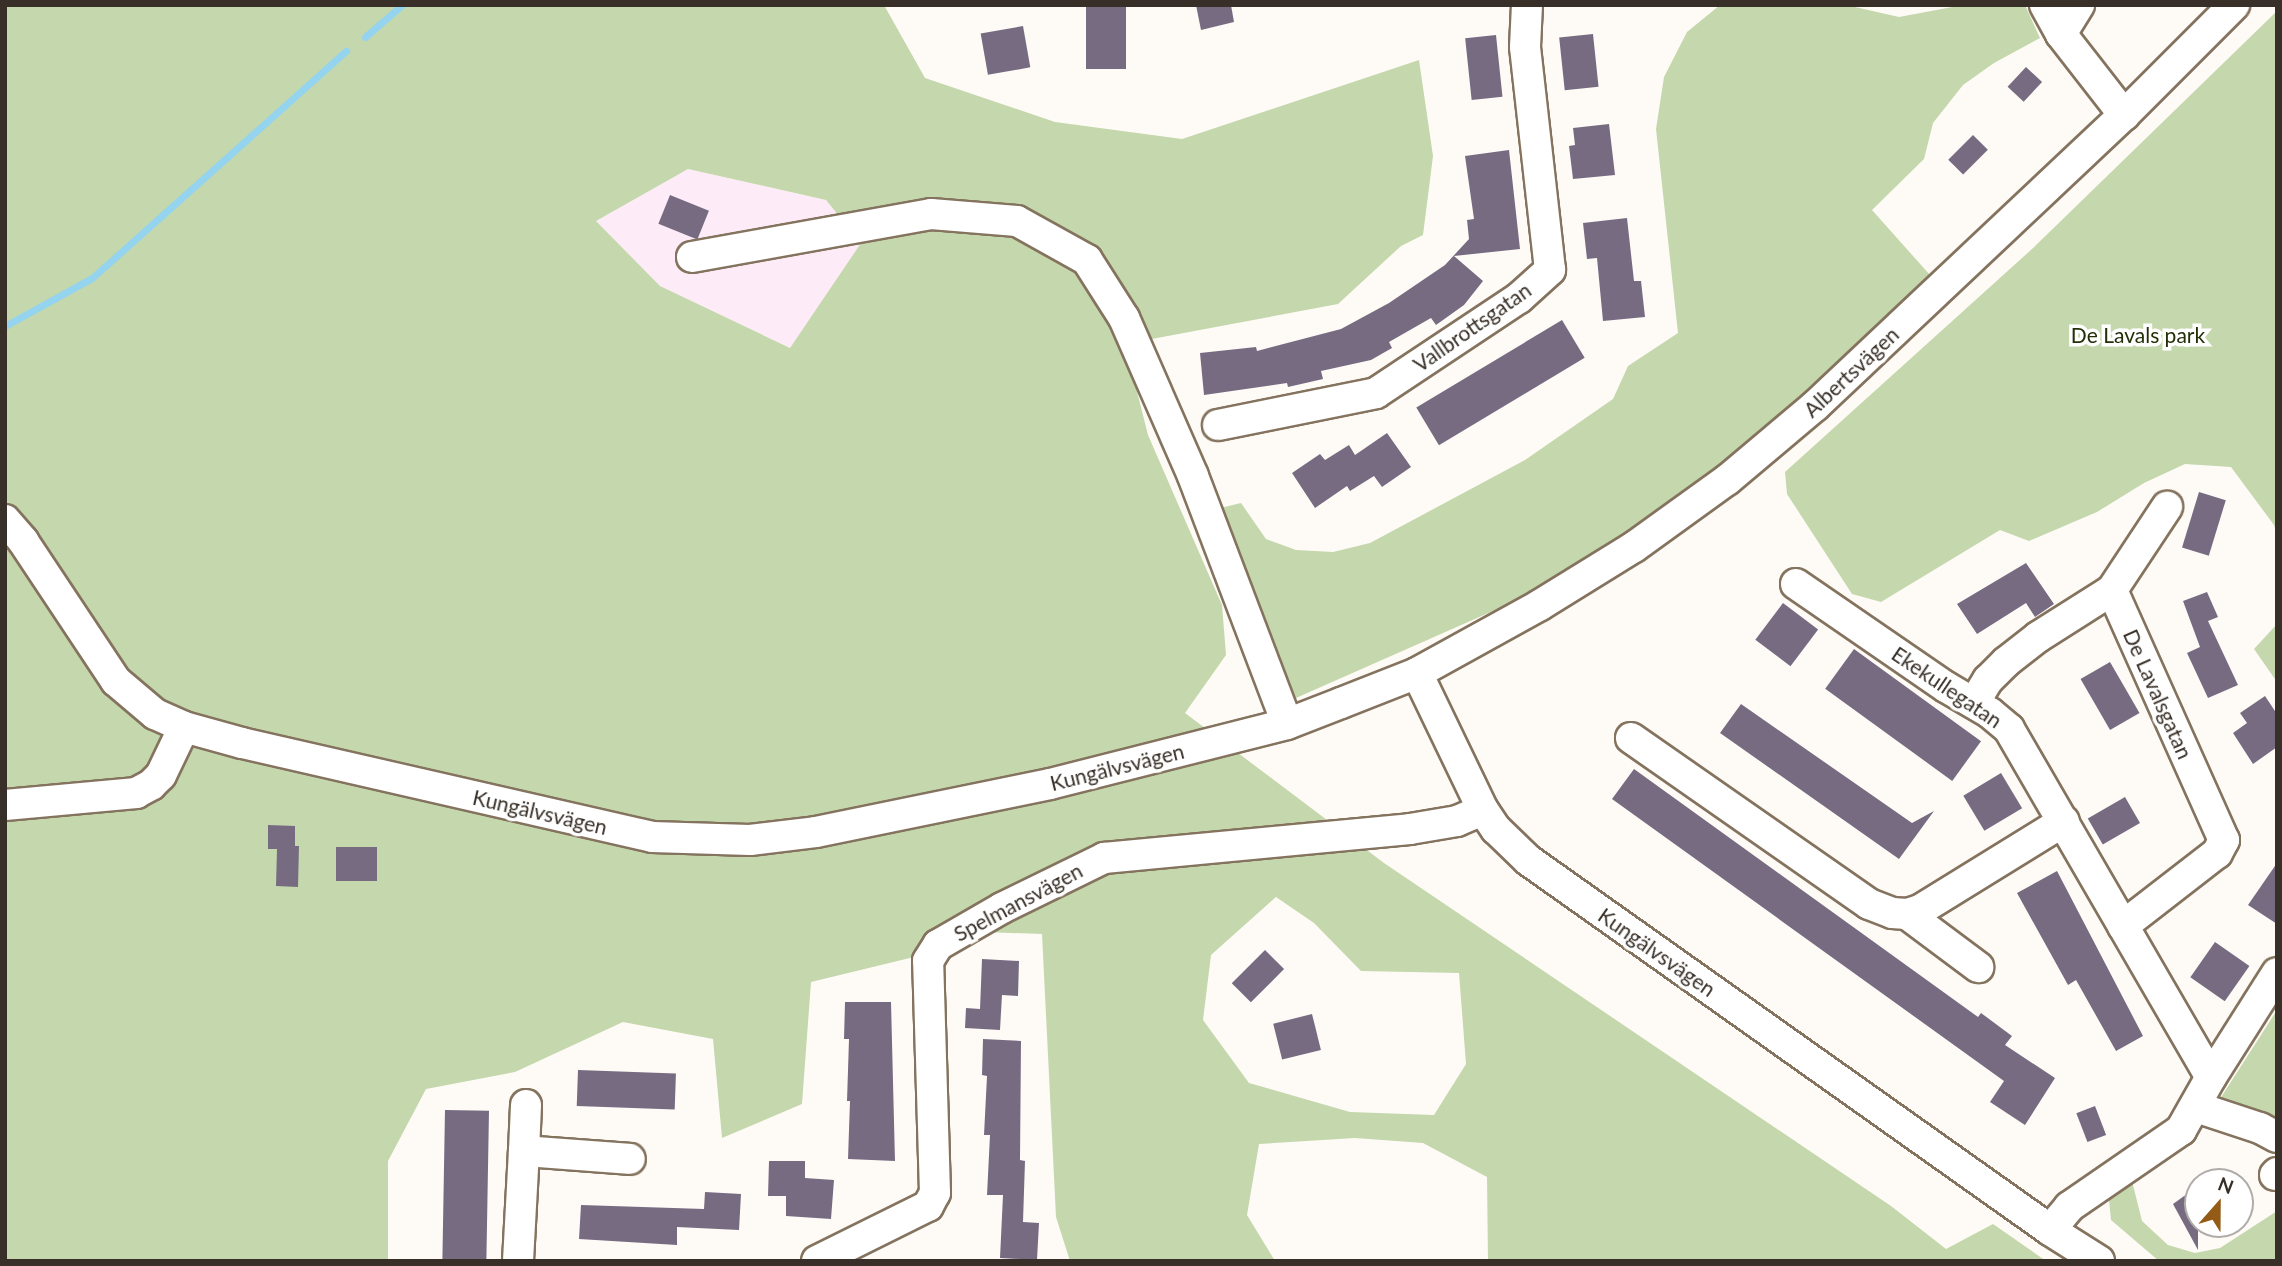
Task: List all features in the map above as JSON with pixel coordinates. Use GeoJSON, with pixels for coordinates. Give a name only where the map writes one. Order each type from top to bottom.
{"type":"FeatureCollection","features":[{"type":"Feature","properties":{"kind":"street","name":"Vallbrottsgatan"},"geometry":{"type":"LineString","coordinates":[[1218,425],[1376,393],[1519,298],[1550,270],[1525,47],[1527,5]]}},
{"type":"Feature","properties":{"kind":"street"},"geometry":{"type":"LineString","coordinates":[[2045,5],[2061,34],[2124,115]]}},
{"type":"Feature","properties":{"kind":"street"},"geometry":{"type":"LineString","coordinates":[[2061,34],[2078,5]]}},
{"type":"Feature","properties":{"kind":"street","name":"Albertsvägen"},"geometry":{"type":"LineString","coordinates":[[1417,673],[1540,605],[1634,547],[1727,481],[1815,406],[2124,115],[2234,5]]}},
{"type":"Feature","properties":{"kind":"street"},"geometry":{"type":"LineString","coordinates":[[692,257],[931,214],[1017,221],[1087,260],[1124,318],[1193,476],[1287,724]]}},
{"type":"Feature","properties":{"kind":"street"},"geometry":{"type":"LineString","coordinates":[[1974,703],[1988,680],[2006,662],[2038,637],[2112,590],[2167,507]]}},
{"type":"Feature","properties":{"kind":"street","name":"Kungälvsvägen"},"geometry":{"type":"LineString","coordinates":[[14,531],[116,681],[155,714],[184,727],[652,837],[750,840],[816,832],[1050,784],[1287,724],[1417,673],[1483,810],[1496,829],[1528,860],[2050,1230],[2099,1261]]}},
{"type":"Feature","properties":{"kind":"street","name":"Ekekullegatan"},"geometry":{"type":"LineString","coordinates":[[1796,584],[2009,729],[2211,1077]]}},
{"type":"Feature","properties":{"kind":"street","name":"De Lavalsgatan"},"geometry":{"type":"LineString","coordinates":[[2112,590],[2224,840],[2217,853],[2123,926]]}},
{"type":"Feature","properties":{"kind":"street"},"geometry":{"type":"LineString","coordinates":[[5,805],[136,793],[151,785],[161,775],[184,727]]}},
{"type":"Feature","properties":{"kind":"street"},"geometry":{"type":"LineString","coordinates":[[1632,738],[1869,904],[1892,913],[1907,914],[1920,910],[2064,821]]}},
{"type":"Feature","properties":{"kind":"street","name":"Spelmansvägen"},"geometry":{"type":"LineString","coordinates":[[817,1261],[928,1206],[935,1193],[928,961],[938,945],[1002,908],[1104,858],[1410,829],[1457,821],[1483,810]]}},
{"type":"Feature","properties":{"kind":"street"},"geometry":{"type":"LineString","coordinates":[[1907,914],[1978,967]]}},
{"type":"Feature","properties":{"kind":"street"},"geometry":{"type":"LineString","coordinates":[[2050,1230],[2069,1207],[2181,1130],[2277,973]]}},
{"type":"Feature","properties":{"kind":"street"},"geometry":{"type":"LineString","coordinates":[[518,1261],[526,1105]]}},
{"type":"Feature","properties":{"kind":"street"},"geometry":{"type":"LineString","coordinates":[[2196,1107],[2260,1128],[2277,1137]]}},
{"type":"Feature","properties":{"kind":"street"},"geometry":{"type":"LineString","coordinates":[[524,1151],[630,1159]]}},
{"type":"Feature","properties":{"kind":"shaded area"},"geometry":{"type":"Polygon","coordinates":[[[688,169],[826,200],[861,243],[790,348],[660,286],[596,221],[688,169]]]}},
{"type":"Feature","properties":{"kind":"green space"},"geometry":{"type":"Polygon","coordinates":[[[5,5],[884,5],[925,78],[1055,122],[1182,139],[1419,60],[1433,156],[1423,235],[1401,246],[1338,304],[1125,344],[1148,435],[1222,605],[1226,655],[1185,713],[1384,863],[1891,1206],[1946,1249],[1993,1224],[2046,1261],[1488,1261],[1487,1177],[1423,1143],[1355,1138],[1259,1144],[1247,1215],[1275,1261],[1070,1261],[1056,1217],[1042,934],[984,932],[951,948],[811,982],[802,1104],[722,1138],[713,1039],[623,1022],[515,1072],[426,1089],[388,1161],[388,1261],[5,1261],[5,5]],[[688,169],[596,221],[660,286],[790,348],[861,243],[826,200],[688,169]],[[1276,897],[1211,955],[1203,1020],[1249,1083],[1350,1112],[1434,1115],[1466,1064],[1459,973],[1361,971],[1314,923],[1276,897]]]}},
{"type":"Feature","properties":{"kind":"green space"},"geometry":{"type":"Polygon","coordinates":[[[1720,5],[1846,5],[1899,17],[1963,5],[2025,5],[2040,38],[1994,63],[1963,85],[1933,123],[1924,159],[1872,210],[1930,275],[1796,402],[1700,487],[1607,547],[1511,603],[1296,698],[1282,682],[1216,509],[1241,503],[1266,539],[1296,550],[1333,552],[1370,543],[1525,460],[1613,399],[1628,366],[1678,333],[1656,129],[1664,77],[1687,32],[1720,5]]]}},
{"type":"Feature","properties":{"kind":"green space","name":"De Lavals park"},"geometry":{"type":"Polygon","coordinates":[[[2277,11],[2277,535],[2274,525],[2231,467],[2185,464],[2144,483],[2097,512],[2029,541],[2000,530],[1881,602],[1852,594],[1787,494],[1785,472],[2032,249],[2277,11]]]}},
{"type":"Feature","properties":{"kind":"green space"},"geometry":{"type":"Polygon","coordinates":[[[2277,624],[2277,682],[2254,649],[2277,624]]]}},
{"type":"Feature","properties":{"kind":"green space"},"geometry":{"type":"Polygon","coordinates":[[[2277,1010],[2277,1128],[2218,1102],[2277,1010]]]}},
{"type":"Feature","properties":{"kind":"green space"},"geometry":{"type":"Polygon","coordinates":[[[2132,1181],[2142,1221],[2168,1245],[2195,1253],[2220,1248],[2235,1238],[2254,1238],[2254,1226],[2277,1211],[2277,1261],[2159,1261],[2111,1220],[2109,1200],[2132,1181]]]}},
{"type":"Feature","properties":{"kind":"building"},"geometry":{"type":"Polygon","coordinates":[[[1086,5],[1126,5],[1126,69],[1086,69],[1086,5]]]}},
{"type":"Feature","properties":{"kind":"building"},"geometry":{"type":"Polygon","coordinates":[[[1196,5],[1231,5],[1234,22],[1201,30],[1196,5]]]}},
{"type":"Feature","properties":{"kind":"building"},"geometry":{"type":"Polygon","coordinates":[[[1023,26],[1030,67],[988,75],[981,33],[1023,26]]]}},
{"type":"Feature","properties":{"kind":"building"},"geometry":{"type":"Polygon","coordinates":[[[1593,34],[1599,87],[1565,90],[1559,38],[1593,34]]]}},
{"type":"Feature","properties":{"kind":"building"},"geometry":{"type":"Polygon","coordinates":[[[1496,35],[1502,97],[1472,100],[1465,38],[1496,35]]]}},
{"type":"Feature","properties":{"kind":"building"},"geometry":{"type":"Polygon","coordinates":[[[2026,67],[2042,82],[2024,102],[2008,87],[2026,67]]]}},
{"type":"Feature","properties":{"kind":"building"},"geometry":{"type":"Polygon","coordinates":[[[1609,124],[1615,175],[1573,179],[1569,146],[1575,145],[1573,128],[1609,124]]]}},
{"type":"Feature","properties":{"kind":"building"},"geometry":{"type":"Polygon","coordinates":[[[1973,135],[1988,150],[1963,175],[1948,160],[1973,135]]]}},
{"type":"Feature","properties":{"kind":"building"},"geometry":{"type":"Polygon","coordinates":[[[1509,150],[1520,249],[1454,256],[1483,281],[1464,305],[1436,325],[1431,318],[1389,342],[1392,348],[1371,360],[1321,371],[1323,379],[1288,387],[1287,383],[1204,395],[1200,353],[1256,347],[1257,351],[1341,329],[1389,303],[1445,265],[1469,239],[1467,220],[1474,219],[1465,156],[1509,150]]]}},
{"type":"Feature","properties":{"kind":"building"},"geometry":{"type":"Polygon","coordinates":[[[670,195],[709,211],[697,239],[658,224],[670,195]]]}},
{"type":"Feature","properties":{"kind":"building"},"geometry":{"type":"Polygon","coordinates":[[[1627,218],[1634,281],[1641,281],[1645,317],[1603,321],[1597,258],[1587,259],[1583,223],[1627,218]]]}},
{"type":"Feature","properties":{"kind":"building"},"geometry":{"type":"Polygon","coordinates":[[[1562,320],[1585,358],[1439,445],[1416,408],[1562,320]]]}},
{"type":"Feature","properties":{"kind":"building"},"geometry":{"type":"Polygon","coordinates":[[[1387,433],[1411,467],[1382,487],[1374,476],[1350,491],[1347,486],[1315,508],[1292,473],[1320,454],[1325,460],[1349,445],[1355,455],[1387,433]]]}},
{"type":"Feature","properties":{"kind":"building"},"geometry":{"type":"Polygon","coordinates":[[[2199,492],[2226,500],[2209,556],[2182,547],[2199,492]]]}},
{"type":"Feature","properties":{"kind":"building"},"geometry":{"type":"Polygon","coordinates":[[[2026,563],[2054,604],[2035,617],[2026,603],[1977,634],[1957,604],[2026,563]]]}},
{"type":"Feature","properties":{"kind":"building"},"geometry":{"type":"Polygon","coordinates":[[[2207,592],[2218,617],[2208,621],[2238,685],[2208,698],[2187,653],[2200,647],[2183,601],[2207,592]]]}},
{"type":"Feature","properties":{"kind":"building"},"geometry":{"type":"Polygon","coordinates":[[[1783,603],[1818,629],[1790,666],[1755,640],[1783,603]]]}},
{"type":"Feature","properties":{"kind":"building"},"geometry":{"type":"Polygon","coordinates":[[[1854,649],[1981,741],[1952,781],[1825,689],[1854,649]]]}},
{"type":"Feature","properties":{"kind":"building"},"geometry":{"type":"Polygon","coordinates":[[[2110,662],[2140,713],[2110,730],[2081,679],[2110,662]]]}},
{"type":"Feature","properties":{"kind":"building"},"geometry":{"type":"Polygon","coordinates":[[[2265,696],[2277,714],[2277,747],[2253,764],[2233,733],[2247,723],[2240,713],[2265,696]]]}},
{"type":"Feature","properties":{"kind":"building"},"geometry":{"type":"Polygon","coordinates":[[[1741,704],[1912,823],[1934,811],[1899,859],[1720,733],[1741,704]]]}},
{"type":"Feature","properties":{"kind":"building"},"geometry":{"type":"Polygon","coordinates":[[[1634,769],[1978,1017],[1981,1013],[2012,1036],[2005,1045],[2055,1078],[2025,1125],[1990,1102],[2004,1081],[1612,799],[1634,769]]]}},
{"type":"Feature","properties":{"kind":"building"},"geometry":{"type":"Polygon","coordinates":[[[2001,773],[2022,808],[1984,831],[1963,796],[2001,773]]]}},
{"type":"Feature","properties":{"kind":"building"},"geometry":{"type":"Polygon","coordinates":[[[2125,797],[2140,823],[2103,844],[2088,818],[2125,797]]]}},
{"type":"Feature","properties":{"kind":"building"},"geometry":{"type":"Polygon","coordinates":[[[268,825],[295,826],[295,846],[299,846],[298,887],[276,886],[277,849],[268,849],[268,825]]]}},
{"type":"Feature","properties":{"kind":"building"},"geometry":{"type":"Polygon","coordinates":[[[336,847],[377,847],[377,881],[336,881],[336,847]]]}},
{"type":"Feature","properties":{"kind":"building"},"geometry":{"type":"Polygon","coordinates":[[[2277,863],[2277,924],[2248,905],[2277,863]]]}},
{"type":"Feature","properties":{"kind":"building"},"geometry":{"type":"Polygon","coordinates":[[[2057,871],[2143,1036],[2116,1051],[2076,980],[2068,985],[2017,893],[2057,871]]]}},
{"type":"Feature","properties":{"kind":"building"},"geometry":{"type":"Polygon","coordinates":[[[2215,942],[2249,966],[2225,1001],[2190,977],[2215,942]]]}},
{"type":"Feature","properties":{"kind":"building"},"geometry":{"type":"Polygon","coordinates":[[[1265,950],[1284,969],[1251,1002],[1232,983],[1265,950]]]}},
{"type":"Feature","properties":{"kind":"building"},"geometry":{"type":"Polygon","coordinates":[[[982,959],[1019,961],[1018,996],[1002,995],[1000,1030],[965,1028],[966,1008],[980,1009],[982,959]]]}},
{"type":"Feature","properties":{"kind":"building"},"geometry":{"type":"Polygon","coordinates":[[[845,1002],[891,1002],[895,1161],[848,1159],[849,1039],[844,1039],[845,1002]]]}},
{"type":"Feature","properties":{"kind":"building"},"geometry":{"type":"Polygon","coordinates":[[[1312,1014],[1321,1050],[1282,1060],[1273,1024],[1312,1014]]]}},
{"type":"Feature","properties":{"kind":"building"},"geometry":{"type":"Polygon","coordinates":[[[983,1039],[1021,1041],[1020,1160],[1025,1161],[1023,1222],[1039,1223],[1037,1260],[1000,1258],[1003,1195],[987,1195],[990,1135],[984,1135],[987,1076],[982,1075],[983,1039]]]}},
{"type":"Feature","properties":{"kind":"building"},"geometry":{"type":"Polygon","coordinates":[[[578,1070],[676,1073],[675,1109],[577,1106],[578,1070]]]}},
{"type":"Feature","properties":{"kind":"building"},"geometry":{"type":"Polygon","coordinates":[[[2095,1106],[2106,1135],[2087,1142],[2076,1113],[2095,1106]]]}},
{"type":"Feature","properties":{"kind":"building"},"geometry":{"type":"Polygon","coordinates":[[[445,1110],[489,1111],[486,1261],[442,1261],[445,1110]]]}},
{"type":"Feature","properties":{"kind":"building"},"geometry":{"type":"Polygon","coordinates":[[[769,1161],[805,1161],[805,1178],[834,1180],[831,1219],[786,1216],[786,1196],[768,1196],[769,1161]]]}},
{"type":"Feature","properties":{"kind":"building"},"geometry":{"type":"Polygon","coordinates":[[[705,1192],[741,1194],[739,1230],[677,1227],[677,1245],[579,1239],[581,1205],[704,1209],[705,1192]]]}},
{"type":"Feature","properties":{"kind":"building"},"geometry":{"type":"Polygon","coordinates":[[[2184,1196],[2184,1224],[2173,1204],[2184,1196]]]}},
{"type":"Feature","properties":{"kind":"building"},"geometry":{"type":"Polygon","coordinates":[[[2191,1238],[2198,1238],[2198,1250],[2191,1238]]]}},
{"type":"Feature","properties":{"kind":"waterway"},"geometry":{"type":"LineString","coordinates":[[365,37],[402,5]]}},
{"type":"Feature","properties":{"kind":"waterway"},"geometry":{"type":"LineString","coordinates":[[5,326],[92,278],[346,51]]}}]}
